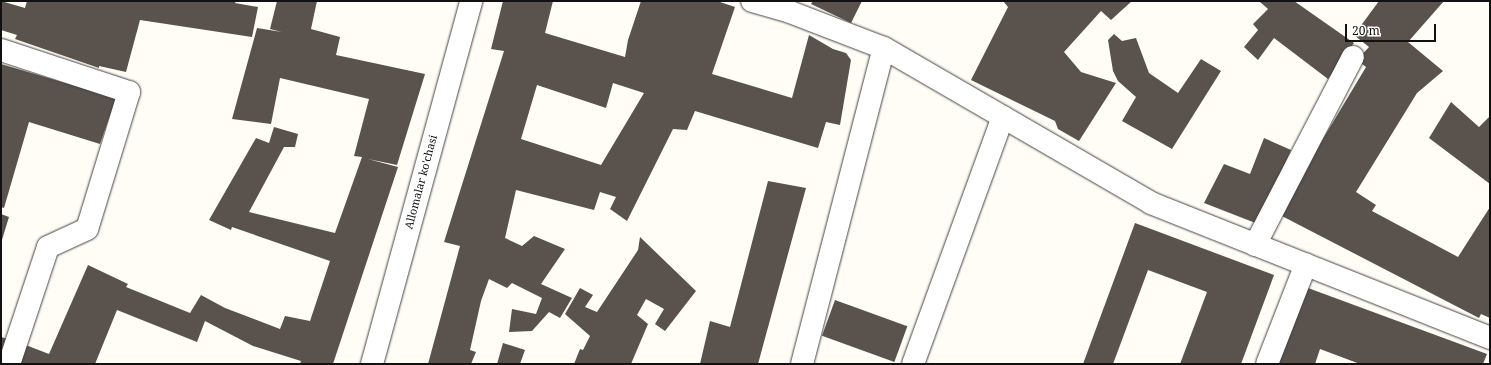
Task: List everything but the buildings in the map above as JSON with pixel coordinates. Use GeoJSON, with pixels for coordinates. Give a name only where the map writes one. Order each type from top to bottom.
{"type":"FeatureCollection","features":[{"type":"Feature","properties":{"kind":"street","name":"Allomalar ko'chasi"},"geometry":{"type":"LineString","coordinates":[[372,364],[471,1]]}},
{"type":"Feature","properties":{"kind":"street"},"geometry":{"type":"LineString","coordinates":[[752,1],[790,12],[884,48],[1151,203],[1490,338]]}},
{"type":"Feature","properties":{"kind":"street"},"geometry":{"type":"LineString","coordinates":[[802,364],[884,48]]}},
{"type":"Feature","properties":{"kind":"street"},"geometry":{"type":"LineString","coordinates":[[1,50],[129,92],[87,229],[48,247],[9,364]]}},
{"type":"Feature","properties":{"kind":"street"},"geometry":{"type":"LineString","coordinates":[[1255,245],[1353,57]]}},
{"type":"Feature","properties":{"kind":"street"},"geometry":{"type":"LineString","coordinates":[[913,364],[1003,117]]}},
{"type":"Feature","properties":{"kind":"street"},"geometry":{"type":"LineString","coordinates":[[1267,364],[1306,264]]}}]}
